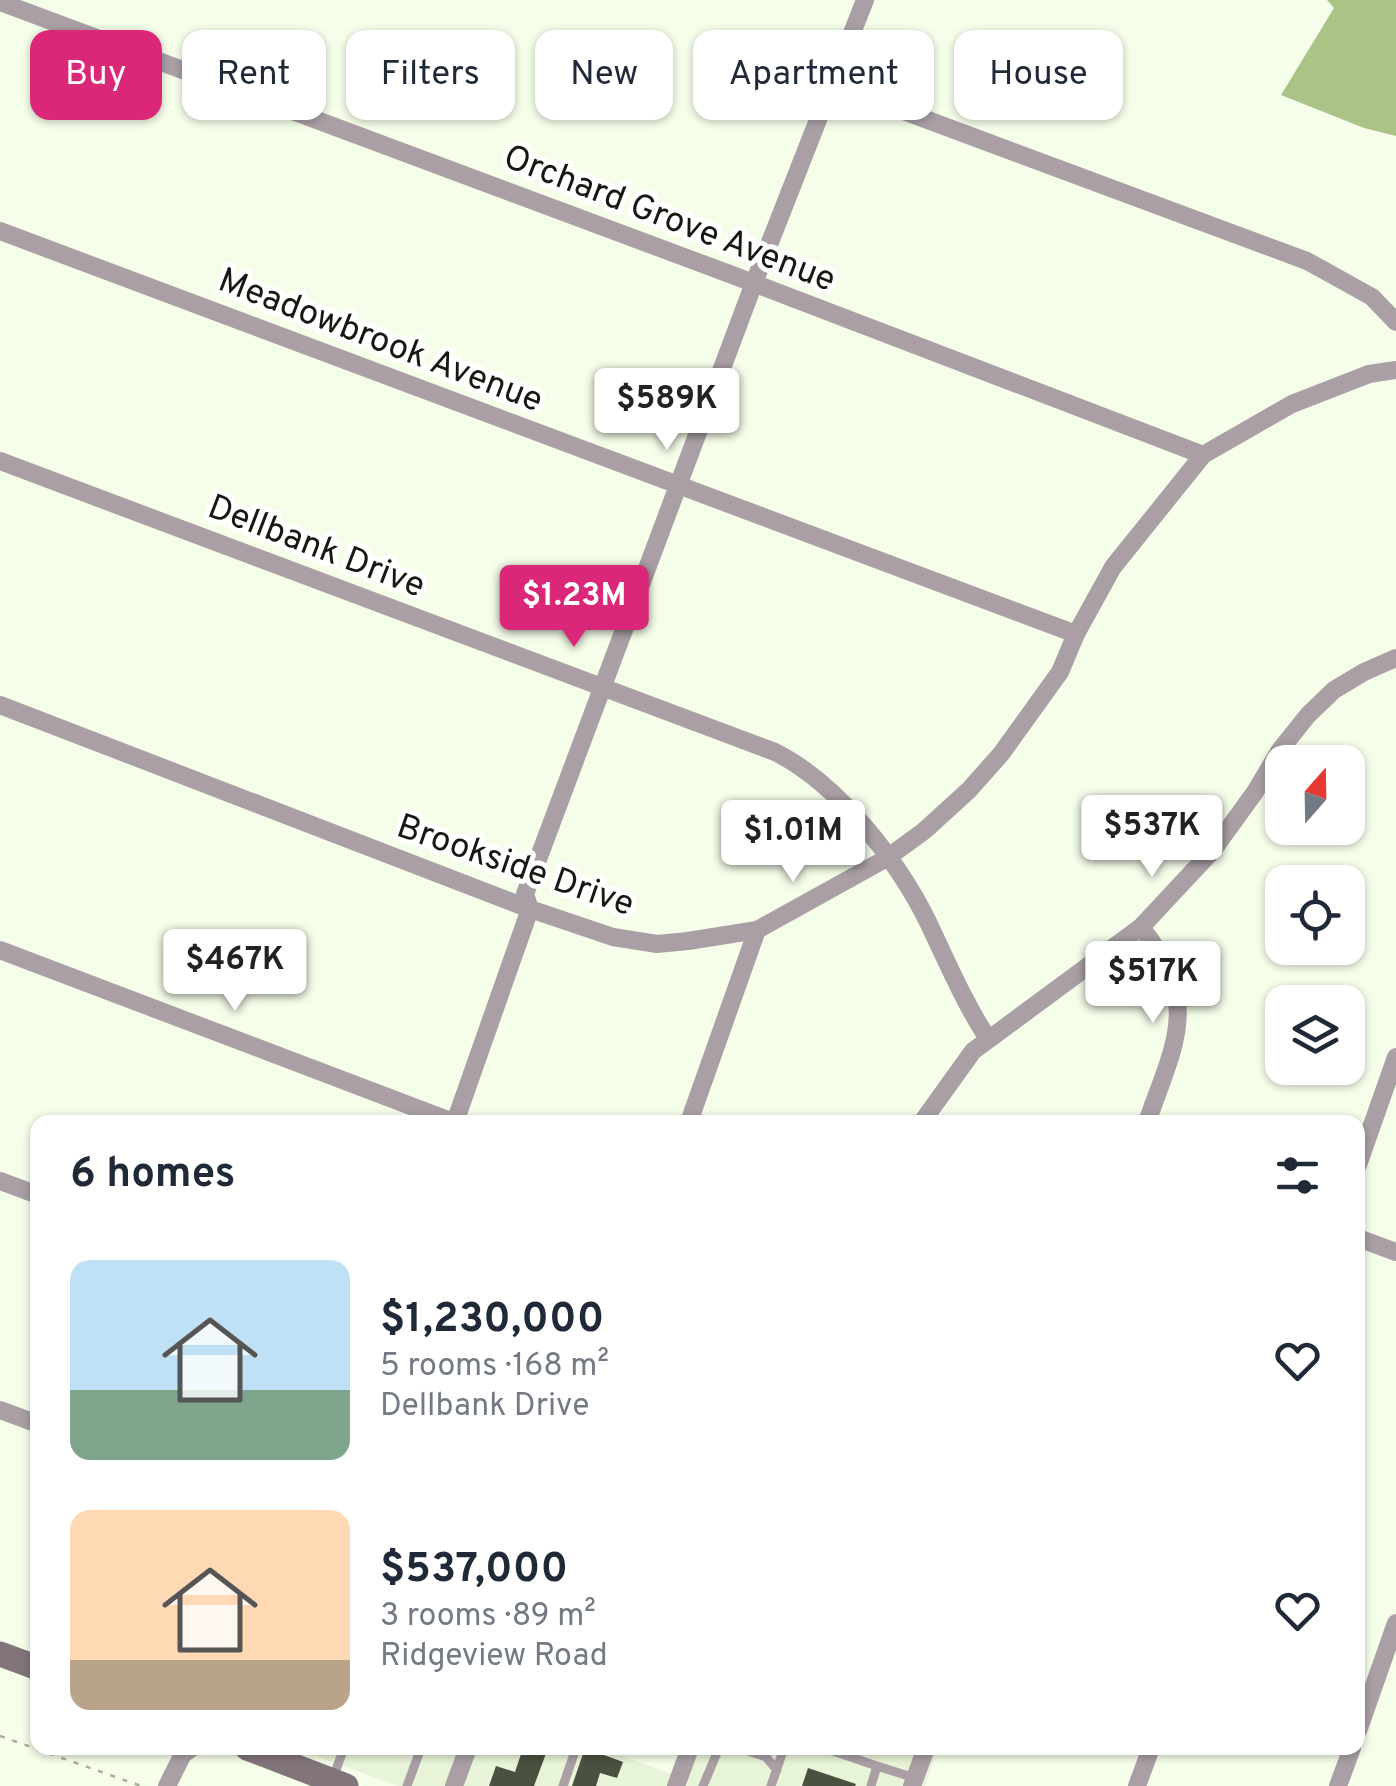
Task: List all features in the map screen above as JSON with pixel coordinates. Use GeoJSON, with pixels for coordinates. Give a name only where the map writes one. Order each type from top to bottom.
{"type":"FeatureCollection","features":[{"type":"Feature","properties":{"kind":"main road"},"geometry":{"type":"LineString","coordinates":[[0,1654],[30,1665]]}},
{"type":"Feature","properties":{"kind":"main road"},"geometry":{"type":"LineString","coordinates":[[274,1755],[301,1762],[339,1783]]}},
{"type":"Feature","properties":{"kind":"street"},"geometry":{"type":"LineString","coordinates":[[852,30],[864,0]]}},
{"type":"Feature","properties":{"kind":"street","name":"Orchard Grove Avenue"},"geometry":{"type":"LineString","coordinates":[[0,2],[1202,455]]}},
{"type":"Feature","properties":{"kind":"street"},"geometry":{"type":"LineString","coordinates":[[457,1115],[530,910],[525,894],[817,120]]}},
{"type":"Feature","properties":{"kind":"street"},"geometry":{"type":"LineString","coordinates":[[928,120],[1307,261],[1372,297],[1396,322]]}},
{"type":"Feature","properties":{"kind":"street","name":"Meadowbrook Avenue"},"geometry":{"type":"LineString","coordinates":[[0,231],[1076,634]]}},
{"type":"Feature","properties":{"kind":"street","name":"Brookside Drive"},"geometry":{"type":"LineString","coordinates":[[0,705],[530,910],[613,937],[657,944],[757,930],[887,858],[958,801],[1001,754],[1060,672],[1113,568],[1202,455],[1292,404],[1369,374],[1396,370]]}},
{"type":"Feature","properties":{"kind":"street","name":"Dellbank Drive"},"geometry":{"type":"LineString","coordinates":[[0,461],[804,766],[846,807],[887,858],[926,918],[988,1039]]}},
{"type":"Feature","properties":{"kind":"street"},"geometry":{"type":"LineString","coordinates":[[927,1115],[973,1051],[1141,927],[1213,850],[1308,714],[1334,690],[1396,658]]}},
{"type":"Feature","properties":{"kind":"street"},"geometry":{"type":"LineString","coordinates":[[1141,927],[1164,956],[1180,1000],[1176,1040],[1150,1115]]}},
{"type":"Feature","properties":{"kind":"street"},"geometry":{"type":"LineString","coordinates":[[691,1115],[757,930]]}},
{"type":"Feature","properties":{"kind":"street"},"geometry":{"type":"LineString","coordinates":[[0,950],[436,1115]]}},
{"type":"Feature","properties":{"kind":"street"},"geometry":{"type":"LineString","coordinates":[[1365,1145],[1396,1057]]}},
{"type":"Feature","properties":{"kind":"street"},"geometry":{"type":"LineString","coordinates":[[0,1182],[30,1193]]}},
{"type":"Feature","properties":{"kind":"street"},"geometry":{"type":"LineString","coordinates":[[1365,1241],[1396,1252]]}},
{"type":"Feature","properties":{"kind":"street"},"geometry":{"type":"LineString","coordinates":[[0,1410],[30,1421]]}},
{"type":"Feature","properties":{"kind":"street"},"geometry":{"type":"LineString","coordinates":[[1365,1711],[1396,1624]]}},
{"type":"Feature","properties":{"kind":"street"},"geometry":{"type":"LineString","coordinates":[[167,1786],[182,1755]]}},
{"type":"Feature","properties":{"kind":"street"},"geometry":{"type":"LineString","coordinates":[[454,1786],[465,1755]]}},
{"type":"Feature","properties":{"kind":"street"},"geometry":{"type":"LineString","coordinates":[[676,1786],[687,1755]]}},
{"type":"Feature","properties":{"kind":"street"},"geometry":{"type":"LineString","coordinates":[[914,1782],[924,1755]]}},
{"type":"Feature","properties":{"kind":"street"},"geometry":{"type":"LineString","coordinates":[[1137,1786],[1148,1755]]}},
{"type":"Feature","properties":{"kind":"street"},"geometry":{"type":"LineString","coordinates":[[1338,1786],[1349,1755]]}},
{"type":"Feature","properties":{"kind":"lane"},"geometry":{"type":"LineString","coordinates":[[339,1783],[343,1755]]}},
{"type":"Feature","properties":{"kind":"lane"},"geometry":{"type":"LineString","coordinates":[[407,1786],[418,1755]]}},
{"type":"Feature","properties":{"kind":"lane"},"geometry":{"type":"LineString","coordinates":[[563,1786],[574,1755]]}},
{"type":"Feature","properties":{"kind":"lane"},"geometry":{"type":"LineString","coordinates":[[703,1786],[717,1755]]}},
{"type":"Feature","properties":{"kind":"lane"},"geometry":{"type":"LineString","coordinates":[[760,1755],[778,1770]]}},
{"type":"Feature","properties":{"kind":"lane"},"geometry":{"type":"LineString","coordinates":[[771,1786],[782,1755]]}},
{"type":"Feature","properties":{"kind":"lane"},"geometry":{"type":"LineString","coordinates":[[845,1755],[914,1782]]}},
{"type":"Feature","properties":{"kind":"lane"},"geometry":{"type":"LineString","coordinates":[[870,1786],[877,1766]]}},
{"type":"Feature","properties":{"kind":"path"},"geometry":{"type":"LineString","coordinates":[[0,1736],[30,1747]]}},
{"type":"Feature","properties":{"kind":"path"},"geometry":{"type":"LineString","coordinates":[[54,1755],[141,1786]]}},
{"type":"Feature","properties":{"kind":"shaded area"},"geometry":{"type":"Polygon","coordinates":[[[313,1755],[619,1755],[685,1779],[695,1755],[936,1755],[925,1786],[398,1786],[313,1755]]]}},
{"type":"Feature","properties":{"kind":"green space"},"geometry":{"type":"Polygon","coordinates":[[[1327,0],[1396,0],[1396,136],[1364,128],[1281,95],[1334,8],[1327,0]]]}},
{"type":"Feature","properties":{"kind":"building"},"geometry":{"type":"Polygon","coordinates":[[[521,1755],[545,1755],[534,1786],[489,1786],[496,1766],[515,1772],[521,1755]]]}},
{"type":"Feature","properties":{"kind":"building"},"geometry":{"type":"Polygon","coordinates":[[[583,1755],[604,1755],[623,1762],[617,1778],[600,1773],[596,1786],[572,1786],[583,1755]]]}},
{"type":"Feature","properties":{"kind":"building"},"geometry":{"type":"Polygon","coordinates":[[[808,1768],[856,1784],[802,1786],[808,1768]]]}}]}
